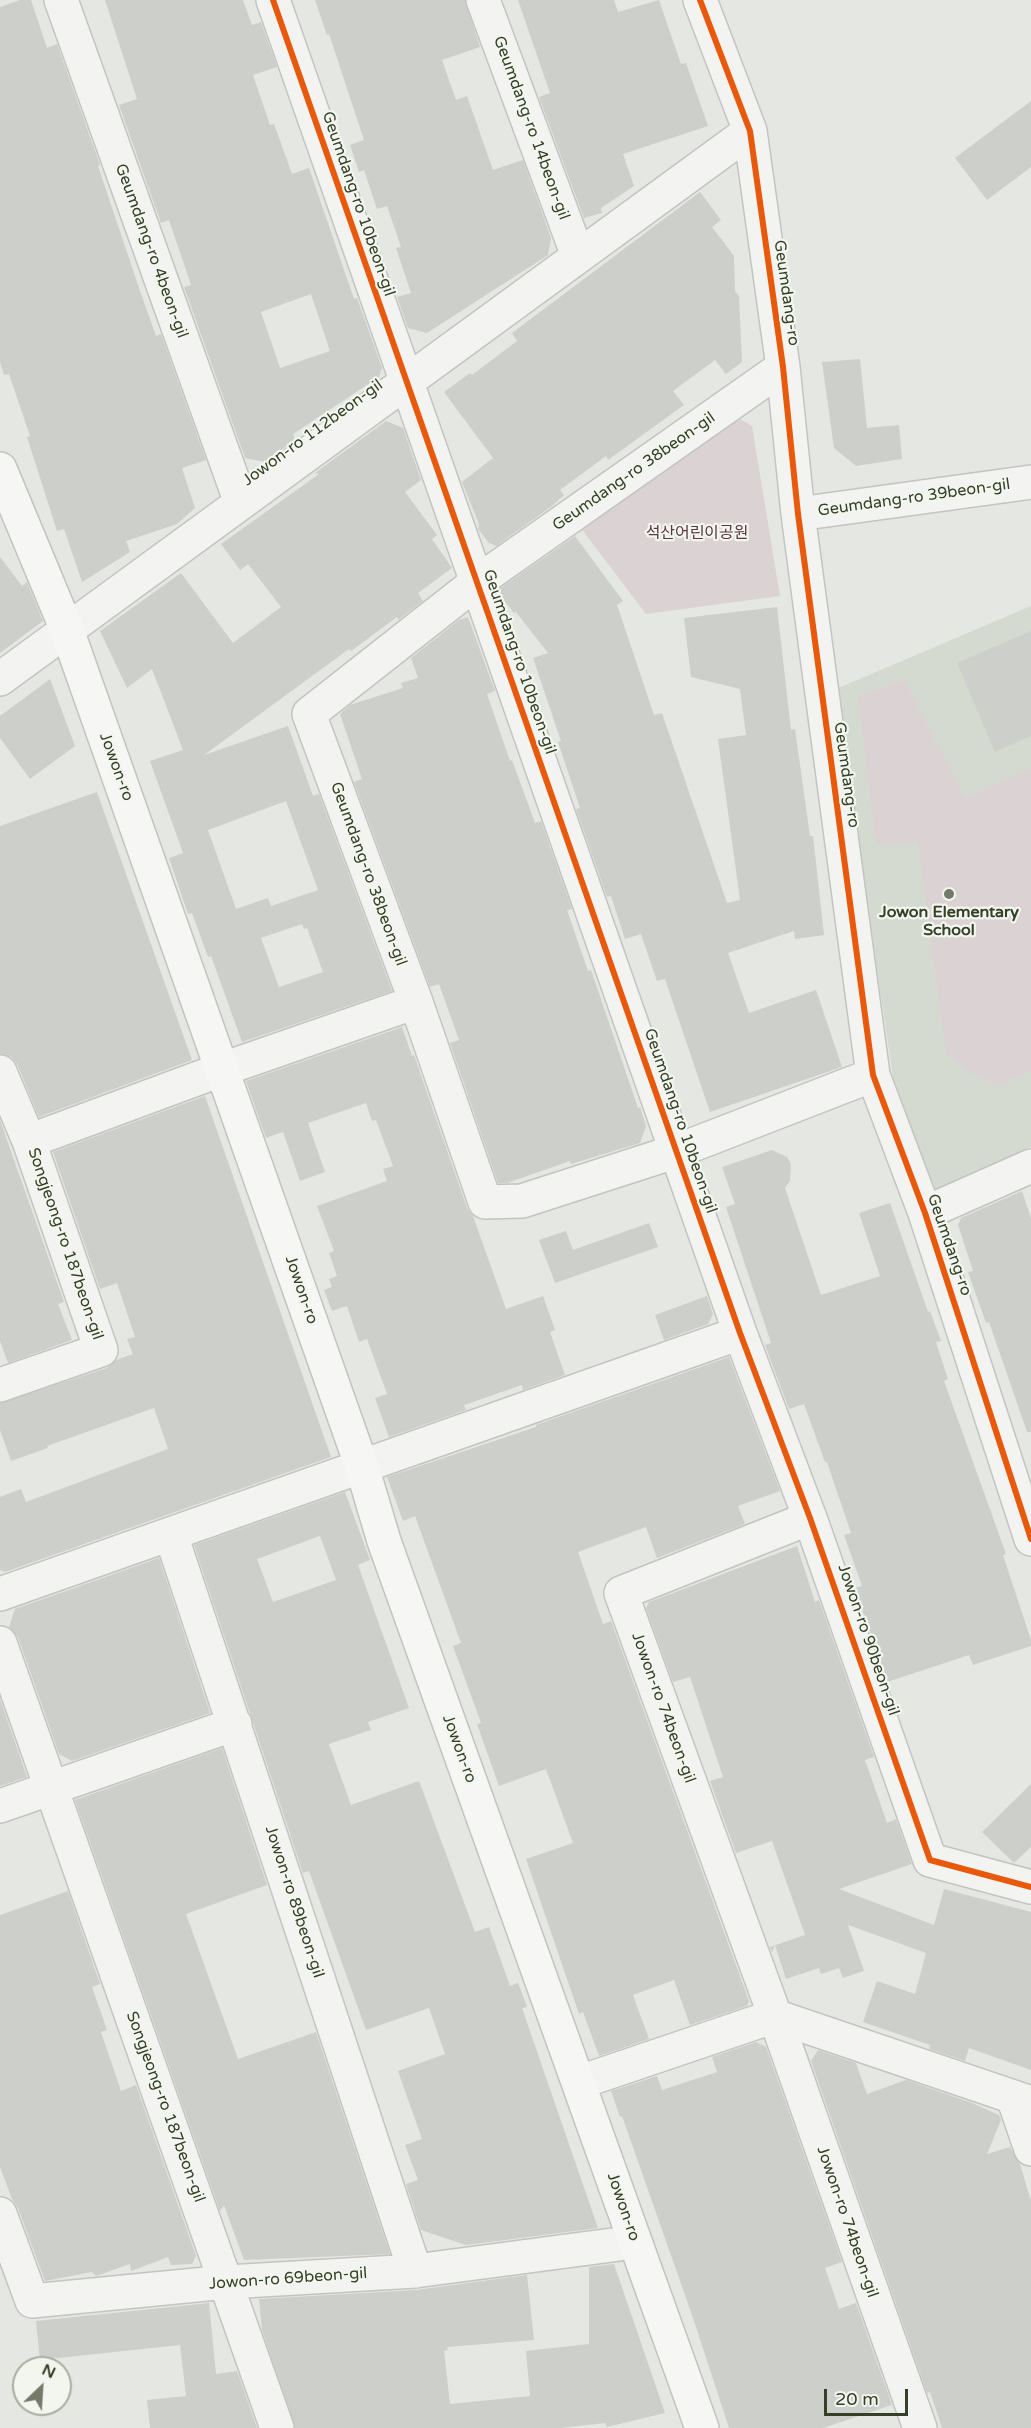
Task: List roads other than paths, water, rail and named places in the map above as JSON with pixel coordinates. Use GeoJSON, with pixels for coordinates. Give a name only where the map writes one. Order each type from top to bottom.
{"type":"FeatureCollection","features":[{"type":"Feature","properties":{"kind":"main road","name":"Jowon-ro"},"geometry":{"type":"LineString","coordinates":[[0,469],[67,630],[363,1467],[384,1541],[580,2082],[702,2428]]}},
{"type":"Feature","properties":{"kind":"street","name":"Geumdang-ro 4beon-gil"},"geometry":{"type":"LineString","coordinates":[[61,0],[242,503]]}},
{"type":"Feature","properties":{"kind":"street","name":"Geumdang-ro 10beon-gil"},"geometry":{"type":"LineString","coordinates":[[273,0],[740,1333]]}},
{"type":"Feature","properties":{"kind":"street","name":"Geumdang-ro 14beon-gil"},"geometry":{"type":"LineString","coordinates":[[483,0],[578,256]]}},
{"type":"Feature","properties":{"kind":"street","name":"Geumdang-ro"},"geometry":{"type":"LineString","coordinates":[[700,0],[750,131],[783,368],[798,514],[873,1075],[925,1212],[1031,1539]]}},
{"type":"Feature","properties":{"kind":"street","name":"Jowon-ro 112beon-gil"},"geometry":{"type":"LineString","coordinates":[[0,679],[750,131]]}},
{"type":"Feature","properties":{"kind":"street","name":"Geumdang-ro 38beon-gil"},"geometry":{"type":"LineString","coordinates":[[783,368],[477,582],[309,714],[416,1002],[485,1202],[522,1201],[677,1152],[873,1075]]}},
{"type":"Feature","properties":{"kind":"street","name":"Geumdang-ro 39beon-gil"},"geometry":{"type":"LineString","coordinates":[[798,514],[1031,482]]}},
{"type":"Feature","properties":{"kind":"street"},"geometry":{"type":"LineString","coordinates":[[29,1141],[223,1069],[416,1002]]}},
{"type":"Feature","properties":{"kind":"street","name":"Songjeong-ro 187beon-gil"},"geometry":{"type":"LineString","coordinates":[[0,1072],[29,1141],[101,1350],[0,1385]]}},
{"type":"Feature","properties":{"kind":"street","name":"Geumdang-ro"},"geometry":{"type":"LineString","coordinates":[[925,1212],[1031,1166]]}},
{"type":"Feature","properties":{"kind":"street"},"geometry":{"type":"LineString","coordinates":[[0,1594],[740,1333]]}},
{"type":"Feature","properties":{"kind":"street","name":"Jowon-ro 90beon-gil"},"geometry":{"type":"LineString","coordinates":[[740,1333],[810,1518],[930,1860],[1031,1887]]}},
{"type":"Feature","properties":{"kind":"street","name":"Jowon-ro 74beon-gil"},"geometry":{"type":"LineString","coordinates":[[810,1518],[621,1593],[775,2016],[920,2428]]}},
{"type":"Feature","properties":{"kind":"street","name":"Jowon-ro 89beon-gil"},"geometry":{"type":"LineString","coordinates":[[171,1535],[416,2271]]}},
{"type":"Feature","properties":{"kind":"street","name":"Songjeong-ro 187beon-gil"},"geometry":{"type":"LineString","coordinates":[[0,1643],[277,2428]]}},
{"type":"Feature","properties":{"kind":"street"},"geometry":{"type":"LineString","coordinates":[[0,1806],[51,1786],[235,1724]]}},
{"type":"Feature","properties":{"kind":"street"},"geometry":{"type":"LineString","coordinates":[[580,2082],[775,2016],[1022,2100],[1031,2149]]}},
{"type":"Feature","properties":{"kind":"street","name":"Jowon-ro 69beon-gil"},"geometry":{"type":"LineString","coordinates":[[0,2214],[32,2301],[227,2282],[416,2271],[635,2242]]}},
{"type":"Feature","properties":{"kind":"place","name":"Jowon Elementary School"},"geometry":{"type":"Point","coordinates":[949,894]}},
{"type":"Feature","properties":{"kind":"park label","name":"석산어린이공원"},"geometry":{"type":"Point","coordinates":[697,534]}}]}
